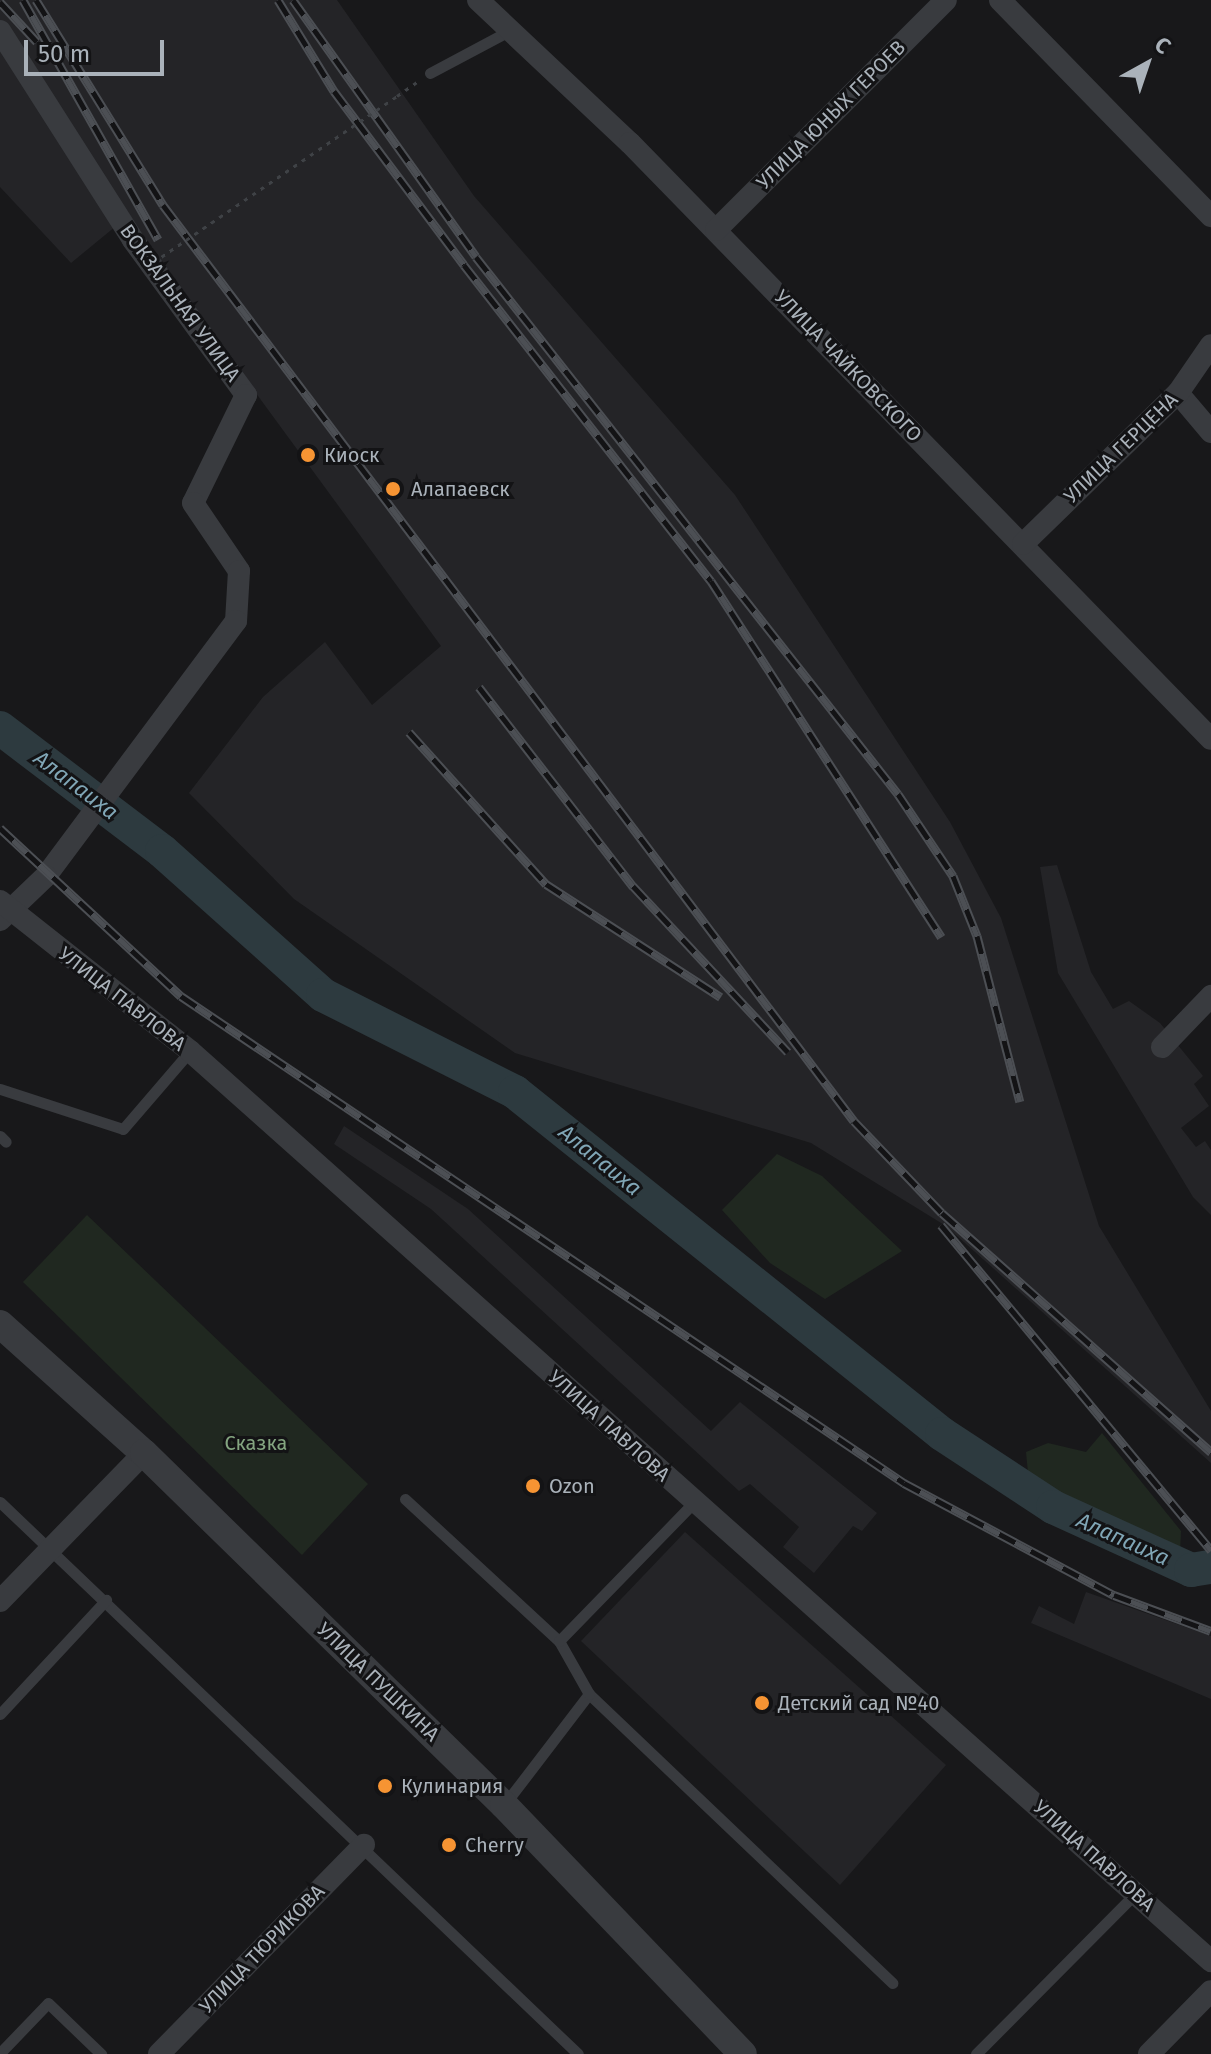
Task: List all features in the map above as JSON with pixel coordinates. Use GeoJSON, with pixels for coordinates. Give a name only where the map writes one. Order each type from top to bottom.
{"type":"FeatureCollection","features":[{"type":"Feature","properties":{"kind":"street","name":"УЛИЦА ЧАЙКОВСКОГО"},"geometry":{"type":"LineString","coordinates":[[478,0],[507,32],[716,230],[1211,739]]}},
{"type":"Feature","properties":{"kind":"street","name":"УЛИЦА ЮНЫХ ГЕРОЕВ"},"geometry":{"type":"LineString","coordinates":[[716,230],[946,0]]}},
{"type":"Feature","properties":{"kind":"street"},"geometry":{"type":"LineString","coordinates":[[1000,0],[1211,216]]}},
{"type":"Feature","properties":{"kind":"street","name":"ВОКЗАЛЬНАЯ УЛИЦА"},"geometry":{"type":"LineString","coordinates":[[0,31],[133,240],[246,395],[193,503],[239,571],[236,621],[70,845],[3,911]]}},
{"type":"Feature","properties":{"kind":"street","name":"УЛИЦА ГЕРЦЕНА"},"geometry":{"type":"LineString","coordinates":[[1023,544],[1178,393],[1211,345]]}},
{"type":"Feature","properties":{"kind":"street"},"geometry":{"type":"LineString","coordinates":[[1178,393],[1211,432]]}},
{"type":"Feature","properties":{"kind":"street","name":"УЛИЦА ПАВЛОВА"},"geometry":{"type":"LineString","coordinates":[[3,911],[190,1051],[1211,1961]]}},
{"type":"Feature","properties":{"kind":"street"},"geometry":{"type":"LineString","coordinates":[[1162,1047],[1211,996]]}},
{"type":"Feature","properties":{"kind":"street","name":"УЛИЦА ПУШКИНА"},"geometry":{"type":"LineString","coordinates":[[0,1324],[144,1453],[504,1805],[743,2054]]}},
{"type":"Feature","properties":{"kind":"street"},"geometry":{"type":"LineString","coordinates":[[0,1601],[144,1453]]}},
{"type":"Feature","properties":{"kind":"street","name":"УЛИЦА ТЮРИКОВА"},"geometry":{"type":"LineString","coordinates":[[159,2054],[364,1845]]}},
{"type":"Feature","properties":{"kind":"street"},"geometry":{"type":"LineString","coordinates":[[1149,2054],[1211,1991]]}},
{"type":"Feature","properties":{"kind":"lane"},"geometry":{"type":"LineString","coordinates":[[430,73],[507,32]]}},
{"type":"Feature","properties":{"kind":"lane"},"geometry":{"type":"LineString","coordinates":[[0,1089],[123,1129],[190,1051]]}},
{"type":"Feature","properties":{"kind":"lane"},"geometry":{"type":"LineString","coordinates":[[405,1499],[559,1641],[589,1694],[893,1983]]}},
{"type":"Feature","properties":{"kind":"lane"},"geometry":{"type":"LineString","coordinates":[[0,1502],[364,1845],[578,2054]]}},
{"type":"Feature","properties":{"kind":"lane"},"geometry":{"type":"LineString","coordinates":[[559,1641],[694,1502]]}},
{"type":"Feature","properties":{"kind":"lane"},"geometry":{"type":"LineString","coordinates":[[0,1714],[106,1600]]}},
{"type":"Feature","properties":{"kind":"lane"},"geometry":{"type":"LineString","coordinates":[[504,1805],[589,1694]]}},
{"type":"Feature","properties":{"kind":"lane"},"geometry":{"type":"LineString","coordinates":[[976,2054],[1136,1893]]}},
{"type":"Feature","properties":{"kind":"lane"},"geometry":{"type":"LineString","coordinates":[[0,2053],[48,2003],[101,2054]]}},
{"type":"Feature","properties":{"kind":"path"},"geometry":{"type":"LineString","coordinates":[[145,268],[430,73]]}},
{"type":"Feature","properties":{"kind":"path"},"geometry":{"type":"LineString","coordinates":[[471,1843],[475,1837]]}},
{"type":"Feature","properties":{"kind":"shaded area"},"geometry":{"type":"Polygon","coordinates":[[[0,0],[337,0],[474,196],[735,495],[950,822],[1001,918],[1099,1226],[1211,1411],[1211,1463],[946,1226],[811,1143],[515,1053],[294,899],[189,793],[263,697],[325,642],[372,705],[441,646],[127,217],[71,263],[0,187],[0,0]]]}},
{"type":"Feature","properties":{"kind":"shaded area"},"geometry":{"type":"Polygon","coordinates":[[[1057,865],[1091,972],[1113,1009],[1129,1001],[1160,1023],[1203,1076],[1194,1084],[1209,1106],[1181,1128],[1196,1147],[1205,1141],[1211,1150],[1211,1215],[1193,1197],[1058,973],[1040,867],[1057,865]]]}},
{"type":"Feature","properties":{"kind":"shaded area"},"geometry":{"type":"Polygon","coordinates":[[[344,1126],[468,1209],[711,1431],[740,1402],[877,1513],[862,1531],[853,1526],[814,1573],[783,1547],[799,1527],[750,1484],[739,1491],[431,1209],[334,1144],[344,1126]]]}},
{"type":"Feature","properties":{"kind":"shaded area","name":"Детский сад №40"},"geometry":{"type":"Polygon","coordinates":[[[685,1532],[946,1765],[840,1885],[581,1641],[685,1532]]]}},
{"type":"Feature","properties":{"kind":"shaded area"},"geometry":{"type":"Polygon","coordinates":[[[1086,1592],[1211,1636],[1211,1699],[1031,1623],[1039,1606],[1074,1624],[1086,1592]]]}},
{"type":"Feature","properties":{"kind":"green space"},"geometry":{"type":"Polygon","coordinates":[[[777,1154],[822,1176],[902,1251],[825,1299],[770,1263],[722,1210],[777,1154]]]}},
{"type":"Feature","properties":{"kind":"green space","name":"Сказка"},"geometry":{"type":"Polygon","coordinates":[[[87,1215],[368,1484],[302,1555],[23,1282],[87,1215]]]}},
{"type":"Feature","properties":{"kind":"green space"},"geometry":{"type":"Polygon","coordinates":[[[1102,1433],[1181,1531],[1180,1553],[1099,1520],[1028,1473],[1026,1452],[1048,1443],[1086,1452],[1102,1433]]]}},
{"type":"Feature","properties":{"kind":"waterway","name":"Алапаиха"},"geometry":{"type":"LineString","coordinates":[[0,728],[162,851],[323,995],[515,1092],[942,1434],[1053,1507],[1191,1570],[1211,1567]]}},
{"type":"Feature","properties":{"kind":"railway"},"geometry":{"type":"LineString","coordinates":[[23,0],[158,240]]}},
{"type":"Feature","properties":{"kind":"railway"},"geometry":{"type":"LineString","coordinates":[[36,0],[163,205],[854,1121],[942,1213],[1211,1452]]}},
{"type":"Feature","properties":{"kind":"railway"},"geometry":{"type":"LineString","coordinates":[[278,0],[334,91],[464,265],[711,581],[941,937]]}},
{"type":"Feature","properties":{"kind":"railway"},"geometry":{"type":"LineString","coordinates":[[293,0],[476,257],[898,794],[953,876],[977,936],[1020,1102]]}},
{"type":"Feature","properties":{"kind":"railway"},"geometry":{"type":"LineString","coordinates":[[0,2],[37,42]]}},
{"type":"Feature","properties":{"kind":"railway"},"geometry":{"type":"LineString","coordinates":[[479,687],[633,886],[788,1052]]}},
{"type":"Feature","properties":{"kind":"railway"},"geometry":{"type":"LineString","coordinates":[[409,732],[546,884],[721,997]]}},
{"type":"Feature","properties":{"kind":"railway"},"geometry":{"type":"LineString","coordinates":[[0,828],[181,996],[904,1483],[1114,1595],[1211,1631]]}},
{"type":"Feature","properties":{"kind":"railway"},"geometry":{"type":"LineString","coordinates":[[941,1225],[1211,1550]]}},
{"type":"Feature","properties":{"kind":"place","name":"Киоск"},"geometry":{"type":"Point","coordinates":[308,455]}},
{"type":"Feature","properties":{"kind":"place","name":"Алапаевск"},"geometry":{"type":"Point","coordinates":[393,489]}},
{"type":"Feature","properties":{"kind":"place","name":"Ozon"},"geometry":{"type":"Point","coordinates":[533,1486]}},
{"type":"Feature","properties":{"kind":"place","name":"Детский сад №40"},"geometry":{"type":"Point","coordinates":[762,1703]}},
{"type":"Feature","properties":{"kind":"place","name":"Кулинария"},"geometry":{"type":"Point","coordinates":[385,1786]}},
{"type":"Feature","properties":{"kind":"place","name":"Cherry"},"geometry":{"type":"Point","coordinates":[449,1845]}}]}
